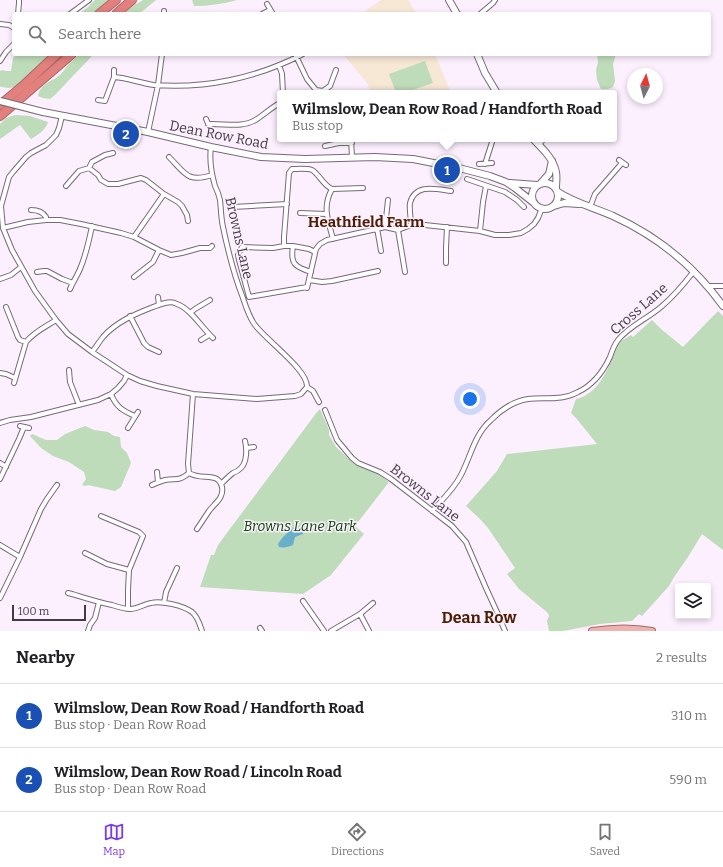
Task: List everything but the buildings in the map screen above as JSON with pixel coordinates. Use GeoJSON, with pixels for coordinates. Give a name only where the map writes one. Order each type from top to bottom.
{"type":"FeatureCollection","features":[{"type":"Feature","properties":{"kind":"highway"},"geometry":{"type":"LineString","coordinates":[[102,12],[116,0]]}},
{"type":"Feature","properties":{"kind":"highway"},"geometry":{"type":"LineString","coordinates":[[118,12],[132,0]]}},
{"type":"Feature","properties":{"kind":"highway"},"geometry":{"type":"LineString","coordinates":[[0,105],[55,56]]}},
{"type":"Feature","properties":{"kind":"highway"},"geometry":{"type":"LineString","coordinates":[[0,116],[70,56]]}},
{"type":"Feature","properties":{"kind":"main road"},"geometry":{"type":"LineString","coordinates":[[592,631],[611,628],[652,631]]}},
{"type":"Feature","properties":{"kind":"street"},"geometry":{"type":"LineString","coordinates":[[18,12],[19,0]]}},
{"type":"Feature","properties":{"kind":"street"},"geometry":{"type":"LineString","coordinates":[[73,12],[89,0]]}},
{"type":"Feature","properties":{"kind":"street"},"geometry":{"type":"LineString","coordinates":[[449,0],[456,12]]}},
{"type":"Feature","properties":{"kind":"street"},"geometry":{"type":"LineString","coordinates":[[483,12],[493,4],[495,0]]}},
{"type":"Feature","properties":{"kind":"street"},"geometry":{"type":"LineString","coordinates":[[267,4],[272,12]]}},
{"type":"Feature","properties":{"kind":"street"},"geometry":{"type":"LineString","coordinates":[[19,7],[24,8]]}},
{"type":"Feature","properties":{"kind":"street"},"geometry":{"type":"LineString","coordinates":[[0,24],[12,26]]}},
{"type":"Feature","properties":{"kind":"street"},"geometry":{"type":"LineString","coordinates":[[0,61],[12,46]]}},
{"type":"Feature","properties":{"kind":"street"},"geometry":{"type":"LineString","coordinates":[[148,132],[158,85],[162,56]]}},
{"type":"Feature","properties":{"kind":"street"},"geometry":{"type":"LineString","coordinates":[[114,77],[125,78],[147,84],[194,85],[233,80],[255,75],[296,56],[308,79],[316,90]]}},
{"type":"Feature","properties":{"kind":"street"},"geometry":{"type":"LineString","coordinates":[[478,56],[485,73],[495,90]]}},
{"type":"Feature","properties":{"kind":"street"},"geometry":{"type":"LineString","coordinates":[[279,65],[282,74],[283,90]]}},
{"type":"Feature","properties":{"kind":"street"},"geometry":{"type":"LineString","coordinates":[[98,100],[105,101],[114,77],[114,70]]}},
{"type":"Feature","properties":{"kind":"street"},"geometry":{"type":"LineString","coordinates":[[324,90],[330,86],[336,70]]}},
{"type":"Feature","properties":{"kind":"street","name":"Dean Row Road"},"geometry":{"type":"LineString","coordinates":[[0,100],[43,112],[148,132],[262,157],[305,159],[375,157],[413,159],[490,176],[506,182],[534,202]]}},
{"type":"Feature","properties":{"kind":"street"},"geometry":{"type":"LineString","coordinates":[[208,124],[247,124],[258,119],[277,105]]}},
{"type":"Feature","properties":{"kind":"street"},"geometry":{"type":"LineString","coordinates":[[62,116],[56,136],[46,145],[26,156],[9,177],[1,206],[3,228],[7,240],[21,267],[35,291],[68,334],[127,375],[157,386],[193,394],[257,399],[275,398],[302,394],[307,387]]}},
{"type":"Feature","properties":{"kind":"street"},"geometry":{"type":"LineString","coordinates":[[325,146],[345,142]]}},
{"type":"Feature","properties":{"kind":"street"},"geometry":{"type":"LineString","coordinates":[[351,142],[352,157]]}},
{"type":"Feature","properties":{"kind":"street"},"geometry":{"type":"LineString","coordinates":[[485,164],[492,142]]}},
{"type":"Feature","properties":{"kind":"street"},"geometry":{"type":"LineString","coordinates":[[536,142],[549,156],[556,172],[558,199],[554,206]]}},
{"type":"Feature","properties":{"kind":"street"},"geometry":{"type":"LineString","coordinates":[[538,145],[541,142]]}},
{"type":"Feature","properties":{"kind":"street","name":"Browns Lane"},"geometry":{"type":"LineString","coordinates":[[211,147],[210,162],[212,176],[219,198],[229,254],[249,315],[264,335],[292,362],[307,383],[307,387],[313,391],[319,402]]}},
{"type":"Feature","properties":{"kind":"street"},"geometry":{"type":"LineString","coordinates":[[90,169],[92,162],[105,155],[113,153]]}},
{"type":"Feature","properties":{"kind":"street"},"geometry":{"type":"LineString","coordinates":[[168,157],[185,174],[193,178],[212,176]]}},
{"type":"Feature","properties":{"kind":"street"},"geometry":{"type":"LineString","coordinates":[[552,161],[549,174],[535,187],[532,192],[534,202],[536,205],[546,209],[564,203],[580,204]]}},
{"type":"Feature","properties":{"kind":"street"},"geometry":{"type":"LineString","coordinates":[[590,207],[595,194],[623,162]]}},
{"type":"Feature","properties":{"kind":"street"},"geometry":{"type":"LineString","coordinates":[[479,164],[492,163]]}},
{"type":"Feature","properties":{"kind":"street"},"geometry":{"type":"LineString","coordinates":[[66,186],[79,171],[90,169]]}},
{"type":"Feature","properties":{"kind":"street"},"geometry":{"type":"LineString","coordinates":[[90,169],[104,182],[111,184],[118,184],[144,178],[164,194],[178,202],[187,215],[188,221]]}},
{"type":"Feature","properties":{"kind":"street"},"geometry":{"type":"LineString","coordinates":[[284,246],[289,172],[292,169],[313,170],[327,186],[332,189],[363,188]]}},
{"type":"Feature","properties":{"kind":"street"},"geometry":{"type":"LineString","coordinates":[[467,179],[505,192],[524,207]]}},
{"type":"Feature","properties":{"kind":"street","name":"Dean Row Road"},"geometry":{"type":"LineString","coordinates":[[506,182],[539,184]]}},
{"type":"Feature","properties":{"kind":"street"},"geometry":{"type":"LineString","coordinates":[[539,184],[544,182],[550,183],[564,196],[580,204],[613,216],[647,235],[670,251],[694,272],[723,306]]}},
{"type":"Feature","properties":{"kind":"street"},"geometry":{"type":"LineString","coordinates":[[480,230],[486,186]]}},
{"type":"Feature","properties":{"kind":"street"},"geometry":{"type":"LineString","coordinates":[[411,225],[410,204],[412,196],[424,188],[451,191]]}},
{"type":"Feature","properties":{"kind":"street"},"geometry":{"type":"LineString","coordinates":[[332,189],[327,201],[326,214],[333,239]]}},
{"type":"Feature","properties":{"kind":"street"},"geometry":{"type":"LineString","coordinates":[[134,237],[164,194]]}},
{"type":"Feature","properties":{"kind":"street"},"geometry":{"type":"LineString","coordinates":[[385,227],[388,200]]}},
{"type":"Feature","properties":{"kind":"street"},"geometry":{"type":"LineString","coordinates":[[233,207],[287,204]]}},
{"type":"Feature","properties":{"kind":"street"},"geometry":{"type":"LineString","coordinates":[[316,252],[293,246],[273,248],[242,247],[238,255],[249,297],[307,288],[316,252],[320,244],[327,240],[377,228],[385,227],[398,230],[411,225],[480,230],[488,234],[510,235],[521,233],[534,224],[542,208]]}},
{"type":"Feature","properties":{"kind":"street"},"geometry":{"type":"LineString","coordinates":[[36,216],[34,210],[45,214],[46,220]]}},
{"type":"Feature","properties":{"kind":"street"},"geometry":{"type":"LineString","coordinates":[[300,212],[326,214]]}},
{"type":"Feature","properties":{"kind":"street"},"geometry":{"type":"LineString","coordinates":[[3,228],[28,222],[60,220],[92,226],[134,237],[171,255],[200,248],[210,248],[212,246]]}},
{"type":"Feature","properties":{"kind":"street"},"geometry":{"type":"LineString","coordinates":[[70,289],[80,270],[92,226]]}},
{"type":"Feature","properties":{"kind":"street"},"geometry":{"type":"LineString","coordinates":[[446,263],[447,227]]}},
{"type":"Feature","properties":{"kind":"street"},"geometry":{"type":"LineString","coordinates":[[377,228],[381,252]]}},
{"type":"Feature","properties":{"kind":"street"},"geometry":{"type":"LineString","coordinates":[[398,230],[405,272]]}},
{"type":"Feature","properties":{"kind":"street"},"geometry":{"type":"LineString","coordinates":[[293,246],[291,255],[292,259],[300,268],[311,272]]}},
{"type":"Feature","properties":{"kind":"street"},"geometry":{"type":"LineString","coordinates":[[134,277],[153,262],[159,250]]}},
{"type":"Feature","properties":{"kind":"street"},"geometry":{"type":"LineString","coordinates":[[0,279],[21,267]]}},
{"type":"Feature","properties":{"kind":"street"},"geometry":{"type":"LineString","coordinates":[[37,272],[47,271],[73,283]]}},
{"type":"Feature","properties":{"kind":"street"},"geometry":{"type":"LineString","coordinates":[[309,280],[332,282],[378,272]]}},
{"type":"Feature","properties":{"kind":"street","name":"Cross Lane"},"geometry":{"type":"LineString","coordinates":[[432,511],[458,481],[465,468],[475,440],[491,419],[514,403],[522,400],[566,397],[577,393],[590,385],[606,365],[617,341],[632,327],[661,308],[694,272]]}},
{"type":"Feature","properties":{"kind":"street"},"geometry":{"type":"LineString","coordinates":[[707,286],[723,286]]}},
{"type":"Feature","properties":{"kind":"street"},"geometry":{"type":"LineString","coordinates":[[158,297],[159,305]]}},
{"type":"Feature","properties":{"kind":"street"},"geometry":{"type":"LineString","coordinates":[[190,313],[210,300]]}},
{"type":"Feature","properties":{"kind":"street"},"geometry":{"type":"LineString","coordinates":[[92,352],[104,336],[116,325],[130,316],[171,302],[185,308],[211,336],[201,340]]}},
{"type":"Feature","properties":{"kind":"street"},"geometry":{"type":"LineString","coordinates":[[6,307],[18,338],[26,342]]}},
{"type":"Feature","properties":{"kind":"street"},"geometry":{"type":"LineString","coordinates":[[130,316],[144,343],[148,347],[159,352]]}},
{"type":"Feature","properties":{"kind":"street"},"geometry":{"type":"LineString","coordinates":[[14,383],[26,342],[37,331],[56,320]]}},
{"type":"Feature","properties":{"kind":"street"},"geometry":{"type":"LineString","coordinates":[[69,370],[70,382],[79,405]]}},
{"type":"Feature","properties":{"kind":"street"},"geometry":{"type":"LineString","coordinates":[[0,373],[15,378]]}},
{"type":"Feature","properties":{"kind":"street"},"geometry":{"type":"LineString","coordinates":[[0,423],[98,400],[111,394],[118,388],[127,375]]}},
{"type":"Feature","properties":{"kind":"street"},"geometry":{"type":"LineString","coordinates":[[111,394],[113,400],[118,406],[134,418]]}},
{"type":"Feature","properties":{"kind":"street"},"geometry":{"type":"LineString","coordinates":[[189,473],[188,464],[193,394]]}},
{"type":"Feature","properties":{"kind":"street","name":"Browns Lane"},"geometry":{"type":"LineString","coordinates":[[325,410],[337,440],[352,458],[358,463],[380,472],[391,479],[452,526],[466,542],[505,631]]}},
{"type":"Feature","properties":{"kind":"street"},"geometry":{"type":"LineString","coordinates":[[128,428],[138,412]]}},
{"type":"Feature","properties":{"kind":"street"},"geometry":{"type":"LineString","coordinates":[[0,479],[25,427]]}},
{"type":"Feature","properties":{"kind":"street"},"geometry":{"type":"LineString","coordinates":[[221,484],[242,467],[245,461],[245,441]]}},
{"type":"Feature","properties":{"kind":"street"},"geometry":{"type":"LineString","coordinates":[[246,448],[254,447]]}},
{"type":"Feature","properties":{"kind":"street"},"geometry":{"type":"LineString","coordinates":[[0,463],[6,467]]}},
{"type":"Feature","properties":{"kind":"street"},"geometry":{"type":"LineString","coordinates":[[157,472],[158,482]]}},
{"type":"Feature","properties":{"kind":"street"},"geometry":{"type":"LineString","coordinates":[[152,485],[164,480],[176,480],[189,473]]}},
{"type":"Feature","properties":{"kind":"street"},"geometry":{"type":"LineString","coordinates":[[189,473],[197,476],[216,478],[219,480],[223,491],[221,498],[197,529]]}},
{"type":"Feature","properties":{"kind":"street"},"geometry":{"type":"LineString","coordinates":[[0,598],[41,509],[57,485]]}},
{"type":"Feature","properties":{"kind":"street"},"geometry":{"type":"LineString","coordinates":[[101,516],[139,532],[143,536],[129,570],[128,608]]}},
{"type":"Feature","properties":{"kind":"street"},"geometry":{"type":"LineString","coordinates":[[0,545],[20,557]]}},
{"type":"Feature","properties":{"kind":"street"},"geometry":{"type":"LineString","coordinates":[[85,553],[107,564],[129,570]]}},
{"type":"Feature","properties":{"kind":"street"},"geometry":{"type":"LineString","coordinates":[[164,603],[166,592],[177,568]]}},
{"type":"Feature","properties":{"kind":"street"},"geometry":{"type":"LineString","coordinates":[[68,593],[99,602],[128,608],[138,608],[154,602],[180,607],[192,612],[197,618],[202,631]]}},
{"type":"Feature","properties":{"kind":"street"},"geometry":{"type":"LineString","coordinates":[[303,601],[324,631]]}},
{"type":"Feature","properties":{"kind":"street"},"geometry":{"type":"LineString","coordinates":[[88,631],[95,618],[99,602]]}},
{"type":"Feature","properties":{"kind":"street"},"geometry":{"type":"LineString","coordinates":[[331,631],[360,614],[374,603]]}},
{"type":"Feature","properties":{"kind":"street"},"geometry":{"type":"LineString","coordinates":[[360,614],[369,631]]}},
{"type":"Feature","properties":{"kind":"shaded area"},"geometry":{"type":"Polygon","coordinates":[[[381,0],[408,0],[416,12],[364,12],[381,0]]]}},
{"type":"Feature","properties":{"kind":"shaded area"},"geometry":{"type":"Polygon","coordinates":[[[345,56],[436,56],[450,90],[370,90],[367,83],[345,56]]]}},
{"type":"Feature","properties":{"kind":"green space"},"geometry":{"type":"Polygon","coordinates":[[[95,0],[108,0],[95,12],[82,12],[95,0]]]}},
{"type":"Feature","properties":{"kind":"green space"},"geometry":{"type":"Polygon","coordinates":[[[143,0],[156,0],[141,12],[126,12],[143,0]]]}},
{"type":"Feature","properties":{"kind":"green space"},"geometry":{"type":"Polygon","coordinates":[[[192,0],[237,0],[205,6],[194,6],[192,0]]]}},
{"type":"Feature","properties":{"kind":"green space"},"geometry":{"type":"Polygon","coordinates":[[[14,56],[48,56],[15,87],[1,87],[0,71],[11,71],[14,56]]]}},
{"type":"Feature","properties":{"kind":"green space"},"geometry":{"type":"Polygon","coordinates":[[[77,56],[92,56],[50,99],[38,96],[42,88],[59,76],[77,56]]]}},
{"type":"Feature","properties":{"kind":"green space"},"geometry":{"type":"Polygon","coordinates":[[[597,56],[615,56],[613,64],[615,81],[613,87],[601,89],[597,80],[596,70],[598,62],[597,56]]]}},
{"type":"Feature","properties":{"kind":"green space"},"geometry":{"type":"Polygon","coordinates":[[[425,61],[433,83],[413,90],[395,90],[389,74],[425,61]]]}},
{"type":"Feature","properties":{"kind":"green space"},"geometry":{"type":"Polygon","coordinates":[[[15,115],[30,116],[48,122],[44,130],[31,139],[20,125],[0,139],[0,124],[6,118],[15,115]]]}},
{"type":"Feature","properties":{"kind":"green space"},"geometry":{"type":"Polygon","coordinates":[[[718,311],[723,316],[723,550],[702,534],[669,586],[642,616],[639,614],[632,621],[600,624],[563,631],[549,631],[547,621],[549,616],[548,613],[519,589],[507,574],[515,568],[488,528],[466,506],[497,471],[507,454],[597,444],[571,413],[576,399],[588,394],[598,385],[618,344],[621,341],[631,335],[633,337],[652,320],[683,347],[718,311]]]}},
{"type":"Feature","properties":{"kind":"green space","name":"Browns Lane Park"},"geometry":{"type":"Polygon","coordinates":[[[320,409],[329,430],[329,435],[336,447],[353,463],[377,473],[389,482],[355,526],[364,534],[331,575],[303,594],[200,587],[211,555],[214,555],[218,545],[320,409]]]}},
{"type":"Feature","properties":{"kind":"green space"},"geometry":{"type":"Polygon","coordinates":[[[85,426],[120,437],[121,447],[127,453],[131,463],[121,487],[115,491],[82,485],[86,479],[84,472],[69,462],[53,456],[41,448],[30,436],[32,434],[46,440],[57,440],[65,434],[85,426]]]}},
{"type":"Feature","properties":{"kind":"water"},"geometry":{"type":"Polygon","coordinates":[[[295,527],[303,528],[303,534],[295,537],[293,545],[279,547],[278,544],[282,539],[295,527]]]}},
{"type":"Feature","properties":{"kind":"place","name":"Wilmslow, Dean Row Road / Lincoln Road"},"geometry":{"type":"Point","coordinates":[126,134]}},
{"type":"Feature","properties":{"kind":"place","name":"Wilmslow, Dean Row Road / Handforth Road"},"geometry":{"type":"Point","coordinates":[447,170]}},
{"type":"Feature","properties":{"kind":"district","name":"Heathfield Farm"},"geometry":{"type":"Point","coordinates":[366,222]}},
{"type":"Feature","properties":{"kind":"district","name":"Dean Row"},"geometry":{"type":"Point","coordinates":[479,617]}}]}
